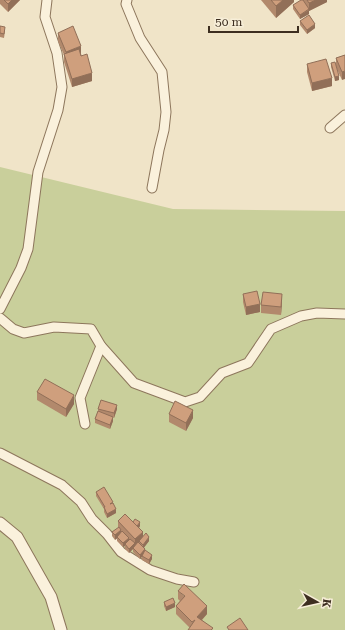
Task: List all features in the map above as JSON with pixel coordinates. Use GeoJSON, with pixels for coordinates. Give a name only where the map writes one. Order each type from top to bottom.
{"type":"FeatureCollection","features":[{"type":"Feature","properties":{"kind":"street"},"geometry":{"type":"LineString","coordinates":[[0,309],[21,268],[28,249],[38,172],[58,110],[62,87],[57,53],[45,17],[47,0]]}},
{"type":"Feature","properties":{"kind":"street"},"geometry":{"type":"LineString","coordinates":[[128,0],[126,4],[140,38],[162,72],[166,112],[164,130],[158,150],[152,188]]}},
{"type":"Feature","properties":{"kind":"street"},"geometry":{"type":"LineString","coordinates":[[330,128],[345,115]]}},
{"type":"Feature","properties":{"kind":"street"},"geometry":{"type":"LineString","coordinates":[[0,318],[13,329],[24,333],[54,328],[91,329],[101,346],[134,383],[185,402],[200,398],[222,373],[248,364],[271,330],[301,316],[318,313],[345,314]]}},
{"type":"Feature","properties":{"kind":"street"},"geometry":{"type":"LineString","coordinates":[[85,424],[80,398],[101,346]]}},
{"type":"Feature","properties":{"kind":"street"},"geometry":{"type":"LineString","coordinates":[[0,453],[62,486],[81,502],[92,519],[107,534],[120,552],[150,570],[177,579],[194,582]]}},
{"type":"Feature","properties":{"kind":"street"},"geometry":{"type":"LineString","coordinates":[[0,523],[17,537],[50,597],[61,630]]}},
{"type":"Feature","properties":{"kind":"green space"},"geometry":{"type":"Polygon","coordinates":[[[0,167],[173,209],[345,211],[345,630],[0,630],[0,167]]]}},
{"type":"Feature","properties":{"kind":"building"},"geometry":{"type":"Polygon","coordinates":[[[4,0],[12,0],[8,4],[4,0]]]}},
{"type":"Feature","properties":{"kind":"building"},"geometry":{"type":"Polygon","coordinates":[[[271,0],[283,0],[276,6],[271,0]]]}},
{"type":"Feature","properties":{"kind":"building"},"geometry":{"type":"Polygon","coordinates":[[[303,0],[309,9],[300,15],[293,5],[303,0]]]}},
{"type":"Feature","properties":{"kind":"building"},"geometry":{"type":"Polygon","coordinates":[[[307,0],[316,0],[309,3],[307,0]]]}},
{"type":"Feature","properties":{"kind":"building"},"geometry":{"type":"Polygon","coordinates":[[[309,15],[315,24],[307,30],[300,21],[309,15]]]}},
{"type":"Feature","properties":{"kind":"building"},"geometry":{"type":"Polygon","coordinates":[[[0,26],[5,27],[4,34],[0,33],[0,26]]]}},
{"type":"Feature","properties":{"kind":"building"},"geometry":{"type":"Polygon","coordinates":[[[73,26],[81,46],[66,52],[58,33],[73,26]]]}},
{"type":"Feature","properties":{"kind":"building"},"geometry":{"type":"Polygon","coordinates":[[[79,49],[81,56],[87,54],[92,73],[72,79],[64,54],[79,49]]]}},
{"type":"Feature","properties":{"kind":"building"},"geometry":{"type":"Polygon","coordinates":[[[345,55],[345,71],[342,72],[336,58],[345,55]]]}},
{"type":"Feature","properties":{"kind":"building"},"geometry":{"type":"Polygon","coordinates":[[[326,59],[332,78],[312,83],[307,64],[326,59]]]}},
{"type":"Feature","properties":{"kind":"building"},"geometry":{"type":"Polygon","coordinates":[[[335,62],[339,76],[335,77],[331,63],[335,62]]]}},
{"type":"Feature","properties":{"kind":"building"},"geometry":{"type":"Polygon","coordinates":[[[257,291],[260,304],[246,307],[243,294],[257,291]]]}},
{"type":"Feature","properties":{"kind":"building"},"geometry":{"type":"Polygon","coordinates":[[[263,292],[282,294],[281,307],[261,305],[263,292]]]}},
{"type":"Feature","properties":{"kind":"building"},"geometry":{"type":"Polygon","coordinates":[[[45,379],[74,395],[66,409],[37,392],[45,379]]]}},
{"type":"Feature","properties":{"kind":"building"},"geometry":{"type":"Polygon","coordinates":[[[101,400],[117,405],[114,413],[98,409],[101,400]]]}},
{"type":"Feature","properties":{"kind":"building"},"geometry":{"type":"Polygon","coordinates":[[[175,401],[193,410],[186,423],[169,414],[175,401]]]}},
{"type":"Feature","properties":{"kind":"building"},"geometry":{"type":"Polygon","coordinates":[[[98,411],[113,417],[110,425],[95,419],[98,411]]]}},
{"type":"Feature","properties":{"kind":"building"},"geometry":{"type":"Polygon","coordinates":[[[104,487],[113,502],[110,504],[113,503],[116,509],[107,514],[105,507],[96,492],[104,487]]]}},
{"type":"Feature","properties":{"kind":"building"},"geometry":{"type":"Polygon","coordinates":[[[125,514],[143,532],[135,539],[118,521],[125,514]]]}},
{"type":"Feature","properties":{"kind":"building"},"geometry":{"type":"Polygon","coordinates":[[[135,519],[140,522],[137,526],[133,522],[135,519]]]}},
{"type":"Feature","properties":{"kind":"building"},"geometry":{"type":"Polygon","coordinates":[[[119,527],[121,530],[115,535],[112,532],[119,527]]]}},
{"type":"Feature","properties":{"kind":"building"},"geometry":{"type":"Polygon","coordinates":[[[122,531],[129,538],[123,543],[117,537],[122,531]]]}},
{"type":"Feature","properties":{"kind":"building"},"geometry":{"type":"Polygon","coordinates":[[[146,533],[149,537],[143,545],[139,541],[146,533]]]}},
{"type":"Feature","properties":{"kind":"building"},"geometry":{"type":"Polygon","coordinates":[[[130,539],[135,543],[129,549],[125,544],[130,539]]]}},
{"type":"Feature","properties":{"kind":"building"},"geometry":{"type":"Polygon","coordinates":[[[138,542],[145,549],[140,555],[133,548],[138,542]]]}},
{"type":"Feature","properties":{"kind":"building"},"geometry":{"type":"Polygon","coordinates":[[[145,550],[152,555],[149,560],[142,556],[145,550]]]}},
{"type":"Feature","properties":{"kind":"building"},"geometry":{"type":"Polygon","coordinates":[[[184,584],[207,606],[197,617],[213,628],[211,630],[188,630],[195,620],[192,622],[176,606],[185,596],[178,591],[184,584]]]}},
{"type":"Feature","properties":{"kind":"building"},"geometry":{"type":"Polygon","coordinates":[[[173,598],[175,603],[166,607],[164,602],[173,598]]]}},
{"type":"Feature","properties":{"kind":"building"},"geometry":{"type":"Polygon","coordinates":[[[240,618],[248,630],[229,630],[227,627],[240,618]]]}}]}
